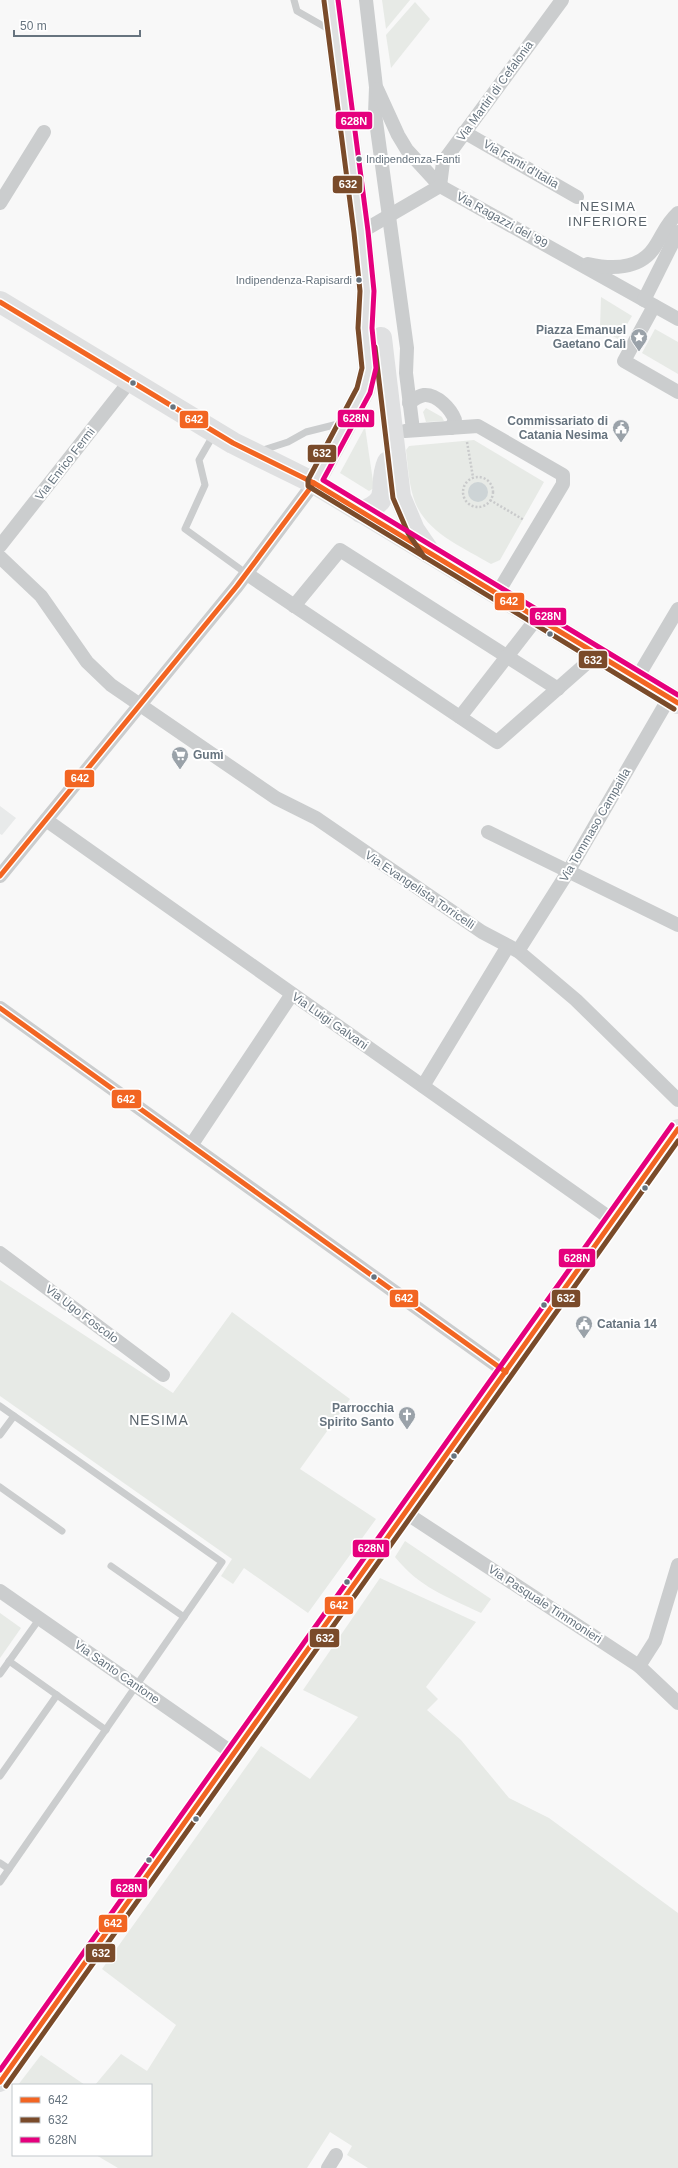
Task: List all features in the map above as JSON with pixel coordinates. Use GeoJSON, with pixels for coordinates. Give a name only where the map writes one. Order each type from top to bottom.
{"type":"FeatureCollection","features":[{"type":"Feature","properties":{"kind":"main road"},"geometry":{"type":"LineString","coordinates":[[314,483],[364,390],[369,368],[365,328],[367,291],[361,232],[331,0]]}},
{"type":"Feature","properties":{"kind":"main road"},"geometry":{"type":"LineString","coordinates":[[367,291],[380,327],[400,438],[400,497],[404,512],[430,553]]}},
{"type":"Feature","properties":{"kind":"main road"},"geometry":{"type":"LineString","coordinates":[[0,302],[224,437],[314,483],[674,700]]}},
{"type":"Feature","properties":{"kind":"main road"},"geometry":{"type":"LineString","coordinates":[[361,512],[372,508],[380,501],[383,493],[385,472],[400,438]]}},
{"type":"Feature","properties":{"kind":"main road"},"geometry":{"type":"LineString","coordinates":[[0,2082],[678,1129]]}},
{"type":"Feature","properties":{"kind":"street"},"geometry":{"type":"LineString","coordinates":[[366,0],[376,87],[375,114],[407,348],[406,373],[409,403],[400,438],[451,428],[478,426],[563,475],[563,484],[497,594]]}},
{"type":"Feature","properties":{"kind":"street","name":"Via Martiri di Cefalonia"},"geometry":{"type":"LineString","coordinates":[[440,186],[443,162],[562,0]]}},
{"type":"Feature","properties":{"kind":"street","name":"Via Ragazzi del '99"},"geometry":{"type":"LineString","coordinates":[[376,87],[398,135],[407,150],[440,186],[678,320]]}},
{"type":"Feature","properties":{"kind":"street"},"geometry":{"type":"LineString","coordinates":[[0,203],[44,132]]}},
{"type":"Feature","properties":{"kind":"street","name":"Via Fanti d'Italia"},"geometry":{"type":"LineString","coordinates":[[464,132],[577,197]]}},
{"type":"Feature","properties":{"kind":"street"},"geometry":{"type":"LineString","coordinates":[[361,232],[440,186]]}},
{"type":"Feature","properties":{"kind":"street"},"geometry":{"type":"LineString","coordinates":[[579,263],[602,267],[621,267],[633,264],[646,257],[654,249],[667,223],[678,213]]}},
{"type":"Feature","properties":{"kind":"street"},"geometry":{"type":"LineString","coordinates":[[678,232],[624,360],[678,392]]}},
{"type":"Feature","properties":{"kind":"street","name":"Via Enrico Fermi"},"geometry":{"type":"LineString","coordinates":[[0,546],[130,381]]}},
{"type":"Feature","properties":{"kind":"street"},"geometry":{"type":"LineString","coordinates":[[409,403],[424,395],[432,397],[451,410],[455,420],[451,428]]}},
{"type":"Feature","properties":{"kind":"street"},"geometry":{"type":"LineString","coordinates":[[0,876],[247,574],[314,483]]}},
{"type":"Feature","properties":{"kind":"street"},"geometry":{"type":"LineString","coordinates":[[294,606],[340,550],[558,689]]}},
{"type":"Feature","properties":{"kind":"street","name":"Via Evangelista Torricelli"},"geometry":{"type":"LineString","coordinates":[[0,557],[48,605],[87,662],[111,685],[276,798],[316,818],[482,932],[513,948],[576,1000],[678,1100]]}},
{"type":"Feature","properties":{"kind":"street"},"geometry":{"type":"LineString","coordinates":[[247,574],[496,742],[597,654]]}},
{"type":"Feature","properties":{"kind":"street"},"geometry":{"type":"LineString","coordinates":[[637,678],[678,609]]}},
{"type":"Feature","properties":{"kind":"street"},"geometry":{"type":"LineString","coordinates":[[460,717],[537,618]]}},
{"type":"Feature","properties":{"kind":"street","name":"Via Tommaso Campailla"},"geometry":{"type":"LineString","coordinates":[[423,1086],[513,948],[568,872],[674,700]]}},
{"type":"Feature","properties":{"kind":"street","name":"Via Luigi Galvani"},"geometry":{"type":"LineString","coordinates":[[46,820],[614,1221]]}},
{"type":"Feature","properties":{"kind":"street"},"geometry":{"type":"LineString","coordinates":[[488,832],[678,925]]}},
{"type":"Feature","properties":{"kind":"street"},"geometry":{"type":"LineString","coordinates":[[192,1144],[292,994]]}},
{"type":"Feature","properties":{"kind":"street"},"geometry":{"type":"LineString","coordinates":[[0,1008],[192,1144],[506,1372]]}},
{"type":"Feature","properties":{"kind":"street","name":"Via Ugo Foscolo"},"geometry":{"type":"LineString","coordinates":[[0,1253],[164,1375]]}},
{"type":"Feature","properties":{"kind":"street","name":"Via Pasquale Timmonieri"},"geometry":{"type":"LineString","coordinates":[[406,1513],[639,1666],[678,1702]]}},
{"type":"Feature","properties":{"kind":"street"},"geometry":{"type":"LineString","coordinates":[[639,1666],[655,1641],[678,1565]]}},
{"type":"Feature","properties":{"kind":"street","name":"Via Santo Cantone"},"geometry":{"type":"LineString","coordinates":[[0,1590],[234,1754]]}},
{"type":"Feature","properties":{"kind":"street"},"geometry":{"type":"LineString","coordinates":[[328,2168],[336,2155]]}},
{"type":"Feature","properties":{"kind":"lane"},"geometry":{"type":"LineString","coordinates":[[294,0],[296,11],[336,33]]}},
{"type":"Feature","properties":{"kind":"lane"},"geometry":{"type":"LineString","coordinates":[[254,453],[288,442],[306,432],[346,422]]}},
{"type":"Feature","properties":{"kind":"lane"},"geometry":{"type":"LineString","coordinates":[[224,437],[199,460],[205,485],[185,529],[247,574]]}},
{"type":"Feature","properties":{"kind":"lane"},"geometry":{"type":"LineString","coordinates":[[0,1406],[222,1562],[0,1882]]}},
{"type":"Feature","properties":{"kind":"lane"},"geometry":{"type":"LineString","coordinates":[[0,1435],[14,1416]]}},
{"type":"Feature","properties":{"kind":"lane"},"geometry":{"type":"LineString","coordinates":[[0,1487],[62,1531]]}},
{"type":"Feature","properties":{"kind":"lane"},"geometry":{"type":"LineString","coordinates":[[111,1566],[184,1617]]}},
{"type":"Feature","properties":{"kind":"lane"},"geometry":{"type":"LineString","coordinates":[[0,1674],[40,1618]]}},
{"type":"Feature","properties":{"kind":"lane"},"geometry":{"type":"LineString","coordinates":[[9,1661],[106,1730]]}},
{"type":"Feature","properties":{"kind":"lane"},"geometry":{"type":"LineString","coordinates":[[0,1776],[57,1695]]}},
{"type":"Feature","properties":{"kind":"lane"},"geometry":{"type":"LineString","coordinates":[[0,1863],[9,1869]]}},
{"type":"Feature","properties":{"kind":"path"},"geometry":{"type":"LineString","coordinates":[[467,440],[473,477]]}},
{"type":"Feature","properties":{"kind":"path"},"geometry":{"type":"LineString","coordinates":[[473,477],[483,478],[491,484],[493,493],[490,500],[486,504],[472,506],[465,499],[463,488],[468,480],[473,477]]}},
{"type":"Feature","properties":{"kind":"path"},"geometry":{"type":"LineString","coordinates":[[490,500],[525,521]]}},
{"type":"Feature","properties":{"kind":"shaded area"},"geometry":{"type":"Polygon","coordinates":[[[382,0],[410,0],[386,29],[382,0]]]}},
{"type":"Feature","properties":{"kind":"shaded area"},"geometry":{"type":"Polygon","coordinates":[[[415,2],[430,19],[391,68],[386,35],[415,2]]]}},
{"type":"Feature","properties":{"kind":"shaded area"},"geometry":{"type":"Polygon","coordinates":[[[601,297],[632,316],[618,339],[600,328],[601,297]]]}},
{"type":"Feature","properties":{"kind":"shaded area"},"geometry":{"type":"Polygon","coordinates":[[[655,329],[678,342],[678,374],[642,353],[655,329]]]}},
{"type":"Feature","properties":{"kind":"shaded area"},"geometry":{"type":"Polygon","coordinates":[[[426,408],[442,417],[444,421],[426,422],[423,412],[426,408]]]}},
{"type":"Feature","properties":{"kind":"shaded area"},"geometry":{"type":"Polygon","coordinates":[[[365,427],[374,488],[369,491],[340,473],[365,427]]]}},
{"type":"Feature","properties":{"kind":"shaded area"},"geometry":{"type":"Polygon","coordinates":[[[474,440],[544,482],[500,560],[491,564],[447,539],[428,523],[415,502],[409,476],[406,450],[409,446],[474,440]]]}},
{"type":"Feature","properties":{"kind":"shaded area"},"geometry":{"type":"Polygon","coordinates":[[[478,482],[485,485],[488,492],[485,499],[478,502],[471,499],[468,492],[471,485],[478,482]]]}},
{"type":"Feature","properties":{"kind":"shaded area"},"geometry":{"type":"Polygon","coordinates":[[[0,806],[16,818],[2,835],[0,834],[0,806]]]}},
{"type":"Feature","properties":{"kind":"shaded area"},"geometry":{"type":"Polygon","coordinates":[[[0,1280],[173,1393],[232,1312],[350,1399],[300,1469],[376,1519],[308,1613],[244,1568],[233,1584],[221,1576],[232,1559],[0,1396],[0,1280]]]}},
{"type":"Feature","properties":{"kind":"shaded area"},"geometry":{"type":"Polygon","coordinates":[[[405,1541],[491,1599],[481,1613],[434,1590],[404,1568],[395,1557],[405,1541]]]}},
{"type":"Feature","properties":{"kind":"shaded area"},"geometry":{"type":"Polygon","coordinates":[[[380,1578],[476,1622],[426,1687],[438,1699],[427,1710],[461,1740],[509,1798],[549,1818],[678,1913],[678,2168],[368,2168],[347,2155],[352,2146],[330,2132],[307,2168],[118,2168],[98,2156],[152,2156],[152,2084],[96,2084],[121,2054],[147,2071],[176,2025],[102,1969],[261,1746],[310,1779],[358,1717],[303,1690],[380,1578]]]}},
{"type":"Feature","properties":{"kind":"shaded area"},"geometry":{"type":"Polygon","coordinates":[[[0,1613],[21,1628],[0,1658],[0,1613]]]}},
{"type":"Feature","properties":{"kind":"shaded area"},"geometry":{"type":"Polygon","coordinates":[[[41,2055],[84,2084],[19,2084],[41,2055]]]}},
{"type":"Feature","properties":{"kind":"transit line","name":"628N"},"geometry":{"type":"LineString","coordinates":[[338,0],[368,231],[374,291],[372,328],[376,368],[370,393],[323,480],[678,695]]}},
{"type":"Feature","properties":{"kind":"transit line","name":"632"},"geometry":{"type":"LineString","coordinates":[[324,1],[354,233],[360,291],[358,328],[362,368],[357,388],[308,480],[308,486],[674,709]]}},
{"type":"Feature","properties":{"kind":"transit line","name":"642"},"geometry":{"type":"LineString","coordinates":[[0,302],[233,443],[314,483],[678,703]]}},
{"type":"Feature","properties":{"kind":"transit line","name":"632"},"geometry":{"type":"LineString","coordinates":[[375,347],[393,498],[408,533],[424,557]]}},
{"type":"Feature","properties":{"kind":"transit line","name":"642"},"geometry":{"type":"LineString","coordinates":[[0,876],[237,586],[314,483]]}},
{"type":"Feature","properties":{"kind":"transit line","name":"642"},"geometry":{"type":"LineString","coordinates":[[0,1008],[506,1372]]}},
{"type":"Feature","properties":{"kind":"transit line","name":"628N"},"geometry":{"type":"LineString","coordinates":[[0,2070],[672,1125]]}},
{"type":"Feature","properties":{"kind":"transit line","name":"642"},"geometry":{"type":"LineString","coordinates":[[0,2082],[678,1129]]}},
{"type":"Feature","properties":{"kind":"transit line","name":"632"},"geometry":{"type":"LineString","coordinates":[[6,2086],[678,1141]]}},
{"type":"Feature","properties":{"kind":"place","name":"Indipendenza-Fanti"},"geometry":{"type":"Point","coordinates":[359,159]}},
{"type":"Feature","properties":{"kind":"place","name":"Indipendenza-Rapisardi"},"geometry":{"type":"Point","coordinates":[359,280]}},
{"type":"Feature","properties":{"kind":"place","name":"Piazza Emanuel Gaetano Calì"},"geometry":{"type":"Point","coordinates":[639,352]}},
{"type":"Feature","properties":{"kind":"place","name":"Commissariato di Catania Nesima"},"geometry":{"type":"Point","coordinates":[621,443]}},
{"type":"Feature","properties":{"kind":"place","name":"Gumì"},"geometry":{"type":"Point","coordinates":[180,770]}},
{"type":"Feature","properties":{"kind":"place","name":"Catania 14"},"geometry":{"type":"Point","coordinates":[584,1339]}},
{"type":"Feature","properties":{"kind":"place","name":"Parrocchia Spirito Santo"},"geometry":{"type":"Point","coordinates":[407,1430]}},
{"type":"Feature","properties":{"kind":"district","name":"NESIMA INFERIORE"},"geometry":{"type":"Point","coordinates":[608,214]}},
{"type":"Feature","properties":{"kind":"district","name":"NESIMA"},"geometry":{"type":"Point","coordinates":[159,1420]}}]}
